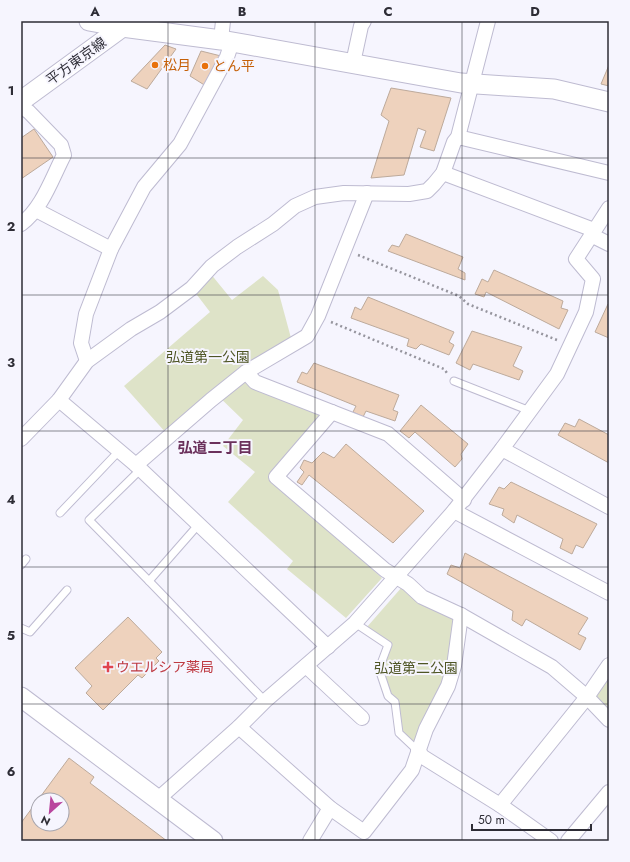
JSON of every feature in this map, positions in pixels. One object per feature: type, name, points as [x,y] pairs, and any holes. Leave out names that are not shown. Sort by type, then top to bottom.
[{"type":"street","points":[[89,21],[126,24],[462,83],[554,89],[609,102]]},
{"type":"street","points":[[87,361],[81,343],[86,314],[111,249],[144,187],[180,144],[227,57],[224,21]]},
{"type":"street","points":[[353,63],[361,26],[364,21]]},
{"type":"street","points":[[21,439],[59,400],[87,361],[131,329],[160,312],[192,288],[212,266],[273,224],[295,206],[315,197],[344,193],[409,194],[427,191],[443,172],[454,142],[458,137],[473,84],[488,21]]},
{"type":"street","name":"平方東京線","points":[[21,101],[126,24]]},
{"type":"street","points":[[21,106],[29,112],[61,145],[64,155],[36,210],[21,224]]},
{"type":"street","points":[[458,137],[609,173]]},
{"type":"street","points":[[443,172],[592,233],[609,244]]},
{"type":"street","points":[[138,467],[211,400],[246,372],[307,336],[318,316],[367,193]]},
{"type":"street","points":[[158,799],[239,727],[265,701],[354,623],[464,500],[557,374],[586,312],[593,279],[576,259],[609,208]]},
{"type":"street","points":[[36,210],[111,249]]},
{"type":"street","points":[[246,372],[255,382],[388,434],[464,500]]},
{"type":"street","points":[[59,400],[138,467],[328,647]]},
{"type":"street","points":[[332,412],[276,476],[385,570],[408,584],[422,597],[462,615],[552,666],[587,697],[609,720]]},
{"type":"street","points":[[502,449],[609,507]]},
{"type":"street","points":[[454,511],[609,593]]},
{"type":"street","points":[[239,727],[330,808],[364,832],[412,770],[426,730],[448,686],[454,666],[462,615]]},
{"type":"street","points":[[500,806],[587,697],[609,665]]},
{"type":"street","points":[[306,666],[362,718]]},
{"type":"street","points":[[21,697],[213,841]]},
{"type":"street","points":[[418,751],[423,756],[551,841]]},
{"type":"street","points":[[568,841],[609,792]]},
{"type":"street","points":[[310,841],[330,808]]},
{"type":"lane","points":[[454,381],[530,411]]},
{"type":"lane","points":[[60,513],[119,451]]},
{"type":"lane","points":[[138,467],[88,520],[265,701]]},
{"type":"lane","points":[[149,581],[199,524]]},
{"type":"lane","points":[[21,566],[26,559]]},
{"type":"lane","points":[[21,628],[30,632],[67,590]]},
{"type":"lane","points":[[354,623],[388,645],[379,669],[388,696],[395,702],[399,733],[418,751]]},
{"type":"path","points":[[345,250],[459,296],[468,304],[570,346]]},
{"type":"path","points":[[318,316],[444,369],[454,381]]},
{"type":"green space","name":"弘道第一公園","points":[[210,273],[232,300],[263,276],[278,290],[291,338],[241,370],[325,415],[271,478],[382,578],[346,618],[287,569],[293,561],[228,502],[255,472],[223,446],[243,420],[213,391],[167,434],[124,386],[210,312],[194,291]]},
{"type":"green space","name":"弘道第二公園","points":[[402,587],[416,599],[456,621],[449,674],[417,746],[401,732],[382,668],[390,645],[367,627]]},
{"type":"green space","points":[[609,669],[609,715],[591,696]]},
{"type":"building","name":"松月","points":[[165,45],[176,49],[147,89],[131,81]]},
{"type":"building","name":"とん平","points":[[201,51],[221,56],[206,86],[190,76]]},
{"type":"building","points":[[609,65],[609,86],[601,84]]},
{"type":"building","points":[[391,88],[451,98],[434,151],[420,147],[426,131],[418,128],[404,175],[371,178],[389,121],[381,115]]},
{"type":"building","points":[[34,129],[53,157],[21,179],[21,138]]},
{"type":"building","points":[[406,234],[463,257],[458,269],[465,273],[465,280],[388,251],[392,245],[399,247]]},
{"type":"building","points":[[494,270],[563,301],[561,308],[568,310],[559,329],[486,292],[484,297],[475,294],[482,279],[488,282]]},
{"type":"building","points":[[368,297],[454,332],[449,342],[454,345],[449,355],[421,344],[416,349],[407,346],[409,339],[351,318],[355,307],[361,310]]},
{"type":"building","points":[[608,304],[609,305],[609,338],[595,332]]},
{"type":"building","points":[[472,331],[522,347],[513,366],[523,371],[519,380],[473,364],[470,370],[456,363]]},
{"type":"building","points":[[314,363],[399,395],[393,410],[398,412],[395,421],[366,411],[363,417],[353,412],[356,406],[297,382],[302,372],[307,374]]},
{"type":"building","points":[[421,405],[468,444],[461,454],[462,459],[455,467],[415,432],[409,438],[400,431]]},
{"type":"building","points":[[579,419],[609,435],[609,463],[558,435],[565,423],[575,427]]},
{"type":"building","points":[[346,444],[424,511],[393,543],[309,475],[302,485],[297,482],[304,472],[300,468],[304,460],[312,463],[323,452],[334,458]]},
{"type":"building","points":[[511,482],[597,524],[583,548],[576,545],[572,554],[560,548],[563,539],[517,515],[514,523],[502,515],[504,509],[489,504],[499,487],[504,489]]},
{"type":"building","points":[[465,553],[588,618],[578,634],[586,638],[580,650],[526,619],[522,626],[512,620],[513,611],[447,574],[451,565],[460,568]]},
{"type":"building","points":[[128,617],[162,652],[156,658],[159,661],[142,678],[138,675],[103,710],[86,693],[92,686],[75,668]]},
{"type":"building","points":[[69,758],[94,777],[90,783],[167,841],[21,841],[21,823],[30,811],[30,832],[70,832],[70,792],[44,792]]},
{"type":"place","name":"松月","points":[[155,65]]},
{"type":"place","name":"とん平","points":[[205,66]]},
{"type":"place","name":"ウエルシア薬局","points":[[108,667]]},
{"type":"district","name":"弘道二丁目","points":[[215,448]]}]
